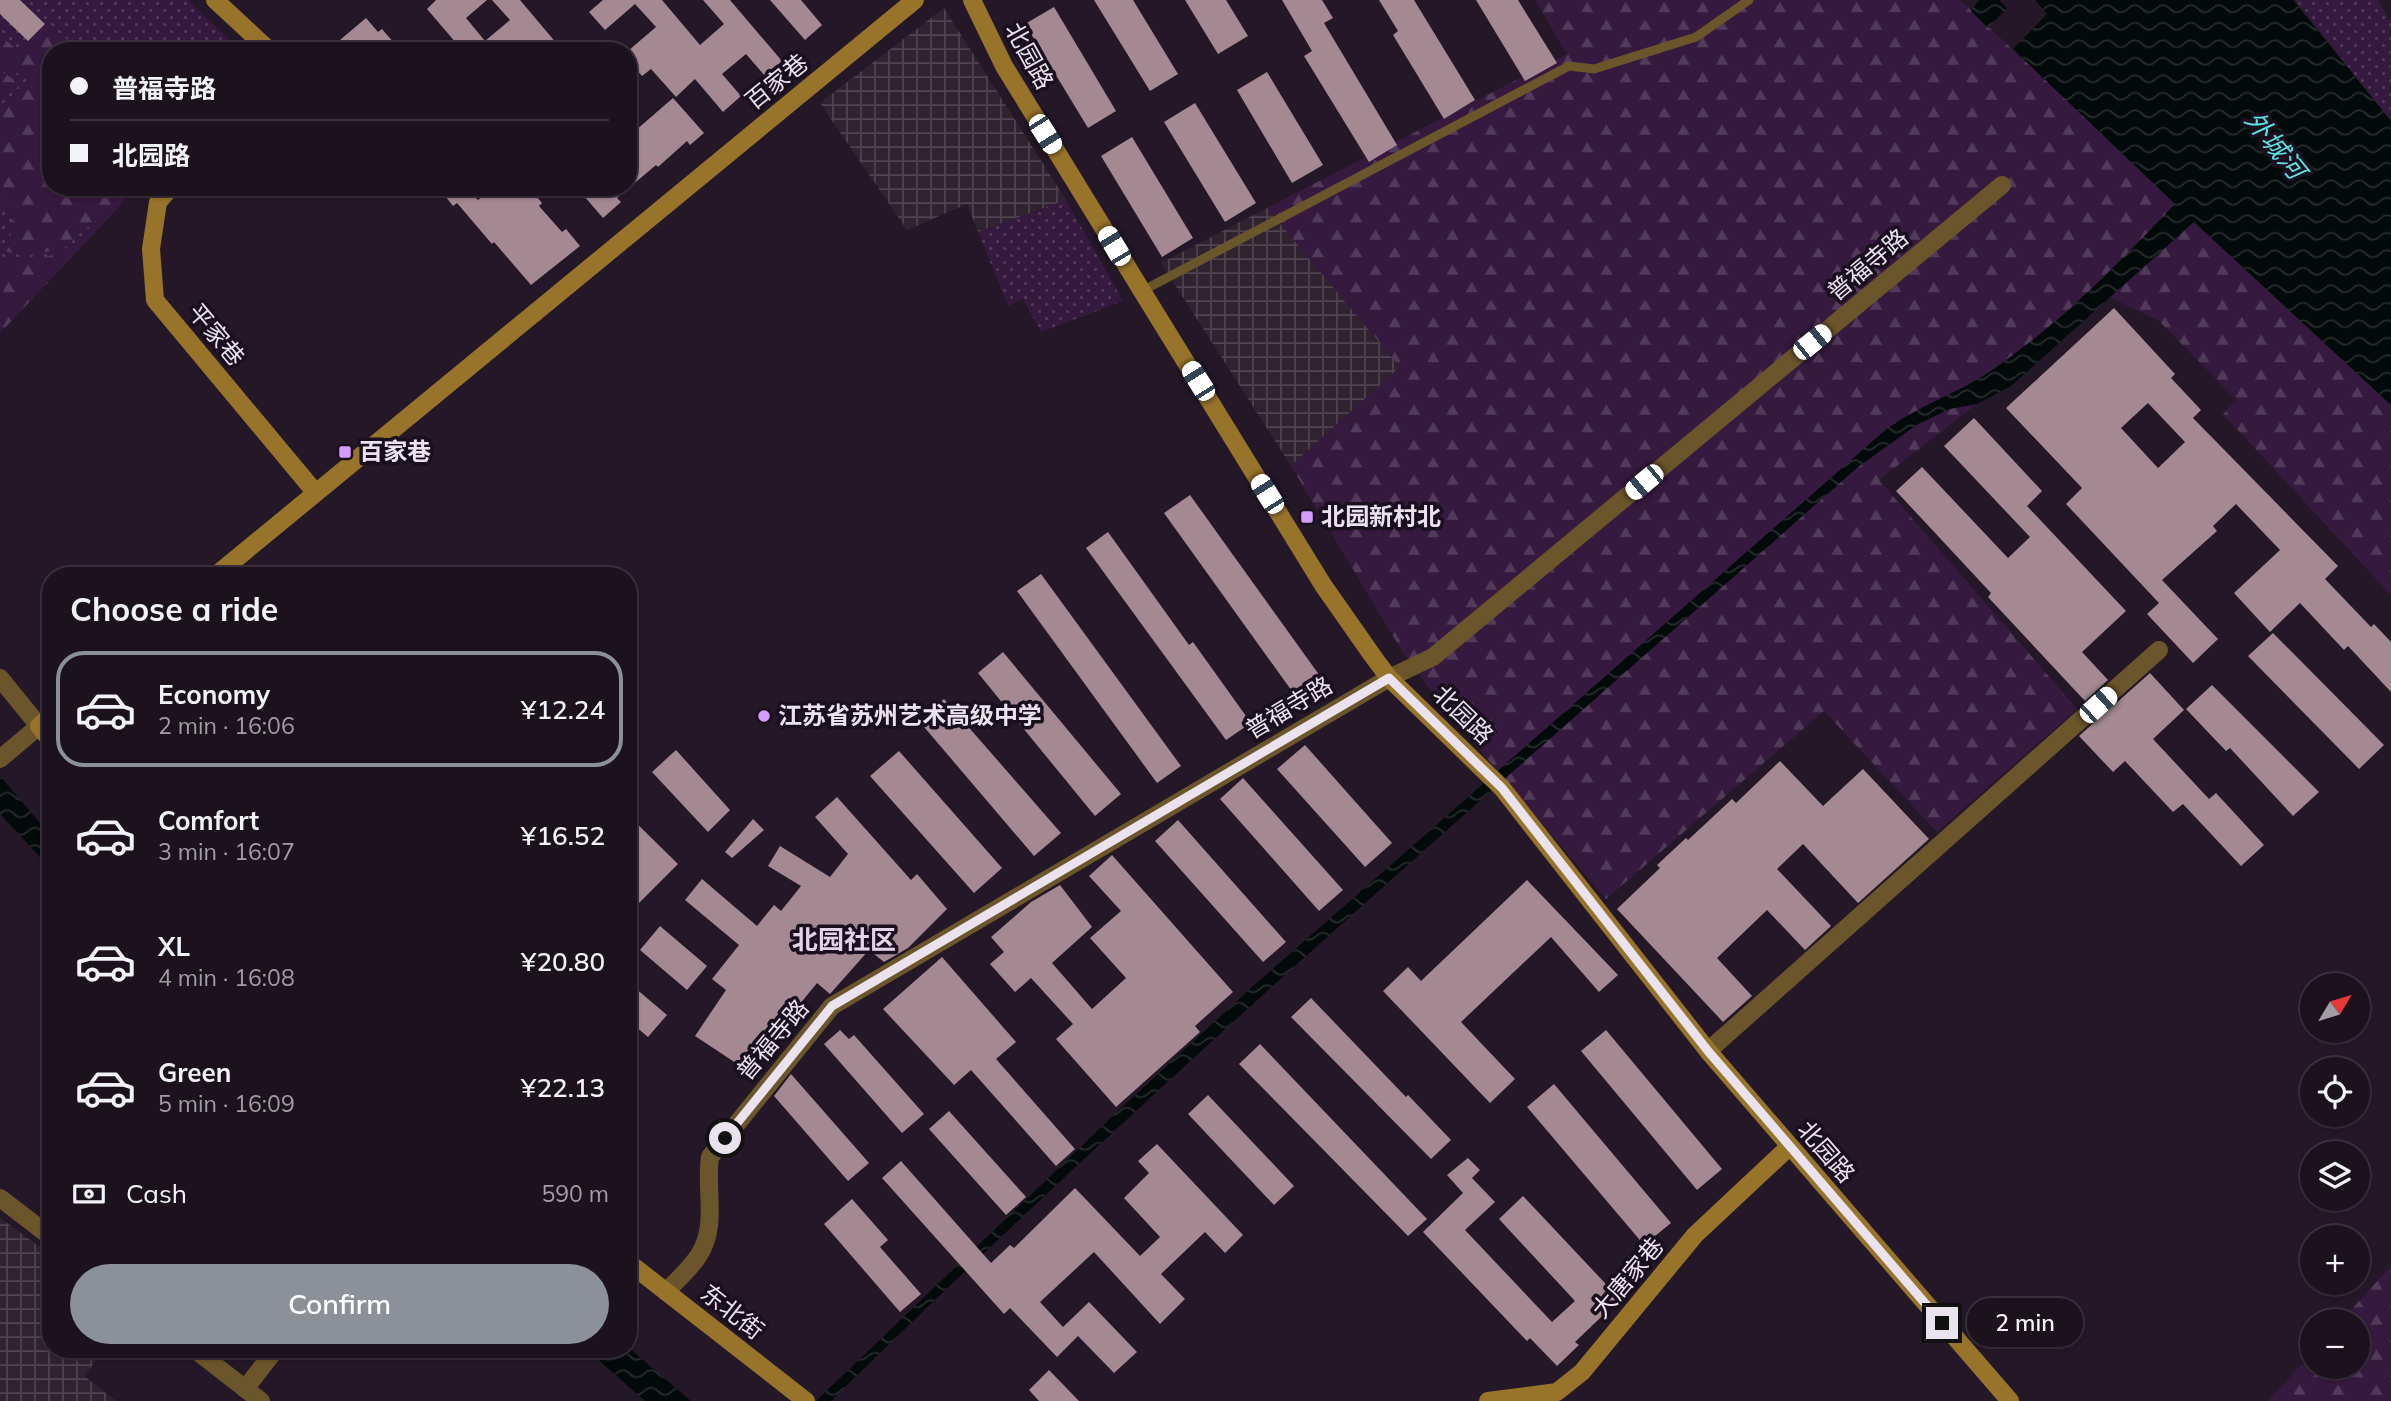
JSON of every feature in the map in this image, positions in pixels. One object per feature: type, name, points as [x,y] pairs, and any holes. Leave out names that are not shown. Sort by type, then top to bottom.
[{"type":"street","points":[[215,0],[260,42]]},
{"type":"street","name":"百家巷","points":[[226,567],[915,0]]},
{"type":"street","name":"北园路","points":[[972,0],[1004,66],[1142,291],[1330,595],[1389,678],[1490,774],[1708,1051],[2010,1401]]},
{"type":"street","name":"普福寺路","points":[[666,1292],[699,1255],[709,1232],[707,1179],[710,1157],[832,1006],[1389,678],[1433,657],[2002,185]]},
{"type":"street","name":"平家巷","points":[[163,196],[158,202],[151,248],[155,300],[315,492]]},
{"type":"street","points":[[1708,1051],[2159,650]]},
{"type":"street","points":[[0,678],[42,718]]},
{"type":"street","points":[[0,759],[42,724]]},
{"type":"street","name":"大唐家巷","points":[[1488,1401],[1557,1392],[1582,1372],[1695,1235],[1789,1147]]},
{"type":"street","points":[[0,1198],[42,1230]]},
{"type":"street","name":"东北街","points":[[637,1269],[806,1401]]},
{"type":"street","points":[[205,1358],[261,1401]]},
{"type":"street","points":[[245,1389],[269,1358]]},
{"type":"lane","points":[[1142,291],[1569,66],[1594,69],[1696,37],[1749,0]]},
{"type":"shaded area","points":[[944,8],[1066,200],[978,232],[967,204],[907,230],[820,103]]},
{"type":"shaded area","points":[[1267,208],[1400,367],[1291,466],[1161,263]]},
{"type":"shaded area","points":[[0,1218],[42,1248],[42,1358],[98,1358],[84,1376],[116,1401],[0,1401]]},
{"type":"green space","points":[[0,0],[188,0],[232,42],[42,42],[42,196],[129,196],[0,333]]},
{"type":"green space","points":[[1535,0],[1960,0],[2391,405],[2391,595],[2223,414],[2237,400],[2158,320],[2107,296],[2011,386],[1977,404],[1879,480],[2077,709],[1937,832],[1824,711],[1606,899],[1440,703],[1402,651],[1291,466],[1400,367],[1267,208],[1567,54]]},
{"type":"green space","points":[[2295,0],[2378,0],[2391,23],[2391,121]]},
{"type":"green space","points":[[45,24],[71,42],[42,42],[42,83],[29,80],[0,63],[0,35],[19,52]]},
{"type":"green space","points":[[0,71],[22,84],[0,100]]},
{"type":"green space","points":[[28,86],[42,89],[42,196],[121,196],[73,239],[38,254],[20,255],[3,249],[9,244],[14,212],[0,197],[0,105]]},
{"type":"green space","points":[[1066,200],[1123,301],[1041,332],[1023,299],[1008,306],[978,232]]},
{"type":"green space","points":[[121,205],[0,333],[0,255],[17,260],[50,256],[82,239]]},
{"type":"green space","points":[[2391,1266],[2391,1401],[2268,1401],[2300,1366],[2300,1379],[2370,1379],[2370,1309],[2352,1309],[2365,1295],[2370,1295],[2370,1289]]},
{"type":"water","points":[[1979,0],[1999,0],[2007,8],[1988,28],[1971,11]]},
{"type":"water","name":"外城河","points":[[2035,0],[2293,0],[2391,121],[2391,405],[2194,222],[2011,386],[1977,404],[1950,409],[1918,424],[1858,467],[1210,1043],[956,1280],[831,1401],[816,1401],[1119,1110],[1251,988],[1883,432],[1909,415],[1976,380],[2015,354],[2087,293],[2175,204],[2013,49],[2047,14]]},
{"type":"water","points":[[0,776],[42,825],[42,859],[0,814]]},
{"type":"water","points":[[637,1355],[691,1401],[645,1401],[596,1358],[637,1358]]},
{"type":"building","points":[[0,0],[20,0],[45,24],[28,41],[0,14]]},
{"type":"building","points":[[436,0],[487,0],[466,18],[485,41],[510,20],[492,0],[520,0],[555,42],[455,42],[427,9]]},
{"type":"building","points":[[603,0],[662,0],[700,45],[724,24],[703,0],[730,0],[782,61],[765,76],[746,54],[722,74],[741,96],[723,112],[695,79],[676,97],[651,69],[642,76],[637,70],[637,43],[656,27],[635,4],[605,30],[589,12]]},
{"type":"building","points":[[770,0],[801,0],[822,25],[805,40]]},
{"type":"building","points":[[1094,0],[1133,0],[1178,74],[1150,91]]},
{"type":"building","points":[[1185,0],[1226,0],[1248,36],[1218,54]]},
{"type":"building","points":[[1282,0],[1322,0],[1333,18],[1324,23],[1397,145],[1369,162],[1304,56],[1312,51]]},
{"type":"building","points":[[1379,0],[1414,0],[1475,100],[1444,119],[1393,35],[1398,31]]},
{"type":"building","points":[[1476,0],[1518,0],[1557,63],[1525,81]]},
{"type":"building","points":[[1054,7],[1116,111],[1088,128],[1025,24]]},
{"type":"building","points":[[366,18],[378,32],[382,29],[393,42],[338,42]]},
{"type":"building","points":[[1267,72],[1323,165],[1292,183],[1237,90]]},
{"type":"building","points":[[673,98],[704,133],[690,145],[687,141],[658,167],[656,165],[637,181],[637,129]]},
{"type":"building","points":[[1195,103],[1256,203],[1225,222],[1164,122]]},
{"type":"building","points":[[1132,137],[1193,238],[1162,257],[1101,156]]},
{"type":"building","points":[[445,196],[474,196],[478,200],[483,196],[536,196],[542,203],[539,206],[562,232],[566,229],[580,246],[531,285],[457,203],[453,206]]},
{"type":"building","points":[[584,196],[619,196],[617,198],[621,202],[603,218]]},
{"type":"building","points":[[2114,308],[2175,374],[2171,378],[2201,410],[2193,418],[2338,566],[2325,579],[2371,627],[2374,624],[2391,642],[2391,692],[2348,646],[2344,650],[2300,603],[2270,632],[2234,593],[2280,550],[2236,504],[2213,526],[2217,531],[2162,580],[2218,639],[2193,663],[2147,614],[2159,603],[2066,504],[2082,488],[2006,408]],"holes":[[[2148,403],[2185,442],[2158,468],[2121,428]]]},
{"type":"building","points":[[1974,418],[2042,491],[2027,506],[2126,611],[2082,652],[2108,680],[2085,701],[1988,597],[1991,593],[1896,491],[1922,467],[2008,558],[2030,537],[1944,446]]},
{"type":"building","points":[[1190,495],[1325,683],[1299,701],[1164,513]]},
{"type":"building","points":[[1108,532],[1189,645],[1193,642],[1251,723],[1226,740],[1086,548]]},
{"type":"building","points":[[1041,574],[1181,766],[1157,783],[1017,591]]},
{"type":"building","points":[[2273,633],[2384,745],[2359,769],[2248,656]]},
{"type":"building","points":[[1003,652],[1121,794],[1095,816],[978,673]]},
{"type":"building","points":[[2150,673],[2184,710],[2153,739],[2209,799],[2216,793],[2264,845],[2241,866],[2183,804],[2173,812],[2125,761],[2113,772],[2079,736]]},
{"type":"building","points":[[2212,685],[2319,792],[2293,816],[2230,748],[2226,751],[2186,709]]},
{"type":"building","points":[[944,699],[1061,833],[1034,856],[919,721]]},
{"type":"building","points":[[1305,745],[1392,843],[1365,867],[1277,769]]},
{"type":"building","points":[[676,750],[730,810],[708,832],[652,772]]},
{"type":"building","points":[[899,751],[1002,868],[974,893],[870,776]]},
{"type":"building","points":[[1780,761],[1823,806],[1863,769],[1929,839],[1858,903],[1803,844],[1777,869],[1831,926],[1805,950],[1767,910],[1717,958],[1752,996],[1723,1022],[1617,909],[1660,868],[1657,865],[1686,838],[1688,840],[1732,799],[1736,803]]},
{"type":"building","points":[[1243,778],[1343,890],[1319,911],[1220,799]]},
{"type":"building","points":[[837,797],[911,880],[917,874],[947,909],[908,948],[884,962],[869,950],[830,994],[817,983],[765,1047],[770,1050],[754,1075],[695,1036],[726,990],[712,979],[739,945],[685,900],[702,879],[757,926],[774,905],[781,911],[801,886],[768,866],[780,846],[830,877],[848,854],[815,817]]},
{"type":"building","points":[[753,819],[764,830],[732,858],[725,852]]},
{"type":"building","points":[[1178,820],[1286,942],[1263,962],[1155,841]]},
{"type":"building","points":[[637,824],[678,864],[637,905]]},
{"type":"building","points":[[1112,855],[1233,992],[1195,1026],[1200,1032],[1116,1107],[1056,1039],[1073,1024],[1031,978],[1015,992],[990,964],[1004,952],[991,937],[1031,902],[1060,885],[1092,927],[1052,963],[1092,1009],[1126,978],[1090,938],[1121,911],[1089,876]]},
{"type":"building","points":[[1527,880],[1618,975],[1599,992],[1551,937],[1461,1022],[1515,1079],[1490,1103],[1383,991],[1408,967],[1421,981]]},
{"type":"building","points":[[660,926],[707,966],[687,990],[640,950]]},
{"type":"building","points":[[942,957],[1016,1042],[996,1059],[1075,1149],[1056,1166],[971,1070],[954,1085],[883,1009]]},
{"type":"building","points":[[637,990],[667,1015],[648,1037],[637,1028]]},
{"type":"building","points":[[1311,998],[1451,1140],[1431,1159],[1291,1017]]},
{"type":"building","points":[[840,1030],[849,1039],[854,1035],[924,1114],[902,1133],[824,1044]]},
{"type":"building","points":[[1606,1030],[1722,1169],[1697,1190],[1581,1051]]},
{"type":"building","points":[[1260,1044],[1427,1219],[1408,1236],[1239,1064]]},
{"type":"building","points":[[791,1074],[869,1163],[848,1181],[774,1096]]},
{"type":"building","points":[[1554,1084],[1671,1223],[1644,1245],[1527,1107]]},
{"type":"building","points":[[1208,1095],[1294,1186],[1274,1205],[1188,1114]]},
{"type":"building","points":[[949,1111],[1026,1197],[1006,1215],[929,1129]]},
{"type":"building","points":[[1157,1144],[1243,1235],[1225,1253],[1205,1232],[1161,1274],[1185,1299],[1160,1324],[1094,1252],[1040,1302],[1063,1327],[1089,1302],[1137,1352],[1114,1373],[1078,1336],[1057,1357],[1010,1308],[1004,1314],[882,1178],[901,1161],[991,1263],[1010,1245],[1014,1248],[1075,1188],[1140,1256],[1160,1237],[1124,1198],[1149,1173],[1138,1161]]},
{"type":"building","points":[[1468,1158],[1480,1170],[1472,1178],[1495,1202],[1465,1230],[1552,1322],[1575,1301],[1499,1219],[1523,1196],[1620,1299],[1575,1342],[1579,1345],[1557,1366],[1530,1338],[1527,1341],[1423,1232],[1463,1193],[1447,1175]]},
{"type":"building","points":[[852,1199],[888,1240],[880,1247],[921,1294],[900,1312],[824,1224]]},
{"type":"building","points":[[1049,1370],[1079,1401],[1039,1401],[1029,1390]]},
{"type":"place","name":"百家巷","points":[[345,452]]},
{"type":"place","name":"北园新村北","points":[[1307,517]]},
{"type":"place","name":"江苏省苏州艺术高级中学","points":[[764,716]]},
{"type":"district","name":"北园社区","points":[[844,940]]},
{"type":"route","points":[[725,1138],[786,1059],[832,1006],[1389,678],[1490,774],[1708,1051],[1942,1323]]}]
